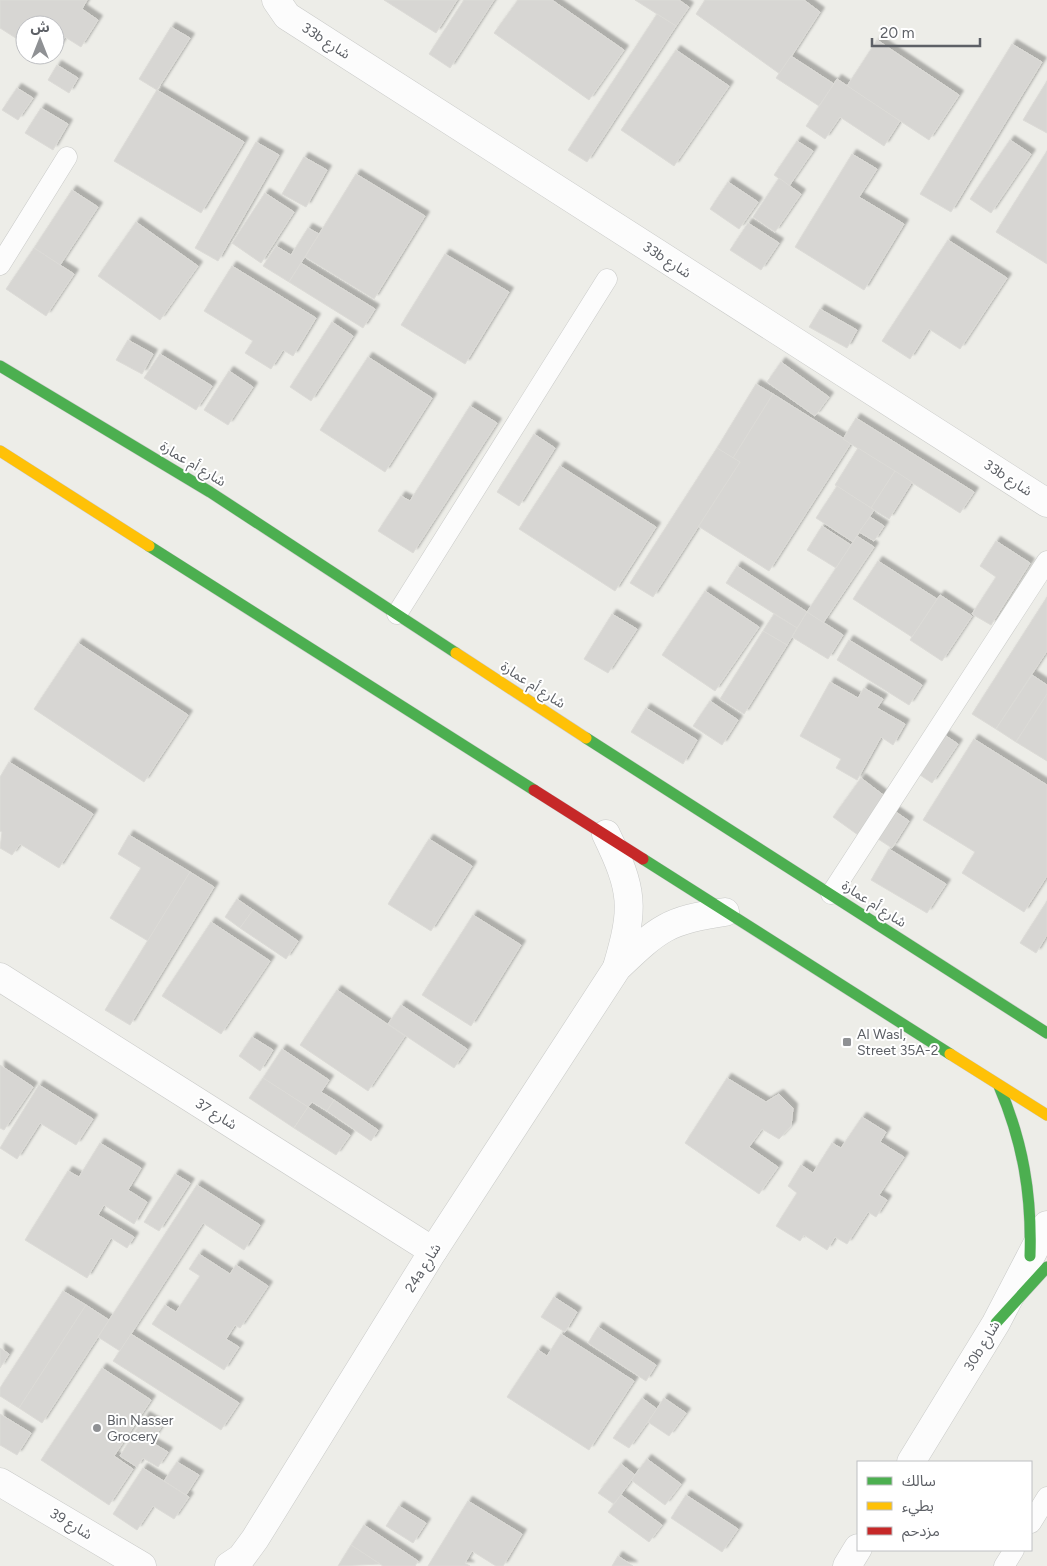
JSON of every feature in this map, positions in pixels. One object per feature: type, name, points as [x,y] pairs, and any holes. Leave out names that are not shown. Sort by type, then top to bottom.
[{"type":"street","name":"33b شارع","points":[[281,8],[1047,503]]},
{"type":"street","name":"شارع أم عمارة","points":[[0,366],[210,492],[598,746],[1047,1033]]},
{"type":"street","points":[[0,451],[606,834],[725,912],[1047,1116]]},
{"type":"street","name":"24a شارع","points":[[606,834],[623,869],[629,902],[626,935],[617,968]]},
{"type":"street","name":"24a شارع","points":[[229,1566],[241,1558],[255,1540],[433,1251],[617,968],[654,934],[668,925],[683,919],[725,912]]},
{"type":"street","name":"شارع 37","points":[[0,977],[433,1251]]},
{"type":"street","points":[[999,1086],[1013,1116],[1028,1170],[1038,1262]]},
{"type":"street","name":"30b شارع","points":[[912,1461],[996,1323],[1038,1262],[1047,1225]]},
{"type":"street","name":"شارع 39","points":[[0,1482],[142,1566]]},
{"type":"street","points":[[847,1566],[857,1550]]},
{"type":"lane","points":[[0,265],[67,157]]},
{"type":"lane","points":[[397,614],[606,279]]},
{"type":"lane","points":[[831,894],[1047,561]]},
{"type":"lane","points":[[1032,1521],[1047,1497]]},
{"type":"lane","points":[[1004,1566],[1013,1551]]},
{"type":"building","points":[[0,0],[87,0],[82,9],[98,20],[81,47],[65,37],[65,15],[15,15],[15,38],[0,28]]},
{"type":"building","points":[[384,0],[457,0],[436,33]]},
{"type":"building","points":[[464,0],[494,0],[450,68],[429,54]]},
{"type":"building","points":[[518,0],[552,0],[624,50],[589,100],[494,33]]},
{"type":"building","points":[[635,0],[679,0],[689,7],[676,26]]},
{"type":"building","points":[[705,0],[804,0],[820,12],[780,74],[696,14]]},
{"type":"building","points":[[657,14],[676,26],[587,162],[568,150]]},
{"type":"building","points":[[171,27],[190,38],[157,90],[139,79]]},
{"type":"building","points":[[877,40],[959,95],[929,140],[847,86]]},
{"type":"building","points":[[1012,44],[1042,62],[951,212],[920,194]]},
{"type":"building","points":[[676,50],[729,86],[674,166],[621,130]]},
{"type":"building","points":[[791,56],[834,84],[819,106],[776,78]]},
{"type":"building","points":[[57,65],[78,78],[69,93],[48,80]]},
{"type":"building","points":[[837,79],[900,121],[884,146],[840,117],[825,139],[806,126]]},
{"type":"building","points":[[1047,81],[1047,133],[1023,120]]},
{"type":"building","points":[[17,88],[33,98],[18,120],[2,110]]},
{"type":"building","points":[[157,90],[244,142],[201,213],[114,161]]},
{"type":"building","points":[[41,108],[68,124],[53,150],[25,133]]},
{"type":"building","points":[[1010,140],[1031,154],[991,213],[970,199]]},
{"type":"building","points":[[797,141],[813,151],[789,186],[774,175]]},
{"type":"building","points":[[256,142],[279,155],[218,261],[195,248]]},
{"type":"building","points":[[1047,151],[1047,264],[996,232]]},
{"type":"building","points":[[852,154],[877,169],[859,197],[904,224],[864,290],[795,247]]},
{"type":"building","points":[[304,157],[327,170],[306,207],[282,194]]},
{"type":"building","points":[[356,174],[425,216],[374,299],[305,257]]},
{"type":"building","points":[[779,178],[801,194],[775,232],[753,217]]},
{"type":"building","points":[[728,182],[758,202],[739,229],[710,209]]},
{"type":"building","points":[[72,190],[98,207],[60,265],[34,248]]},
{"type":"building","points":[[265,193],[294,212],[261,263],[232,243]]},
{"type":"building","points":[[136,222],[198,266],[160,320],[98,276]]},
{"type":"building","points":[[748,223],[779,243],[761,270],[730,250]]},
{"type":"building","points":[[308,228],[319,234],[289,282],[263,266],[276,246],[291,255]]},
{"type":"building","points":[[948,240],[1007,278],[960,349],[929,329],[910,359],[882,341]]},
{"type":"building","points":[[34,248],[74,274],[46,316],[6,289]]},
{"type":"building","points":[[445,254],[509,292],[465,364],[401,325]]},
{"type":"building","points":[[301,263],[375,309],[363,328],[289,282]]},
{"type":"building","points":[[232,266],[316,318],[293,356],[283,350],[271,369],[245,353],[253,341],[204,311]]},
{"type":"building","points":[[820,309],[857,330],[847,348],[809,327]]},
{"type":"building","points":[[332,322],[353,336],[311,401],[290,387]]},
{"type":"building","points":[[128,340],[153,354],[142,374],[116,360]]},
{"type":"building","points":[[160,354],[212,386],[196,410],[144,378]]},
{"type":"building","points":[[368,357],[432,398],[385,472],[320,430]]},
{"type":"building","points":[[781,362],[829,397],[815,416],[767,382]]},
{"type":"building","points":[[229,371],[253,387],[228,425],[204,410]]},
{"type":"building","points":[[756,384],[773,394],[733,458],[717,448]]},
{"type":"building","points":[[773,394],[851,443],[769,571],[698,526],[740,462],[733,458]]},
{"type":"building","points":[[470,406],[497,423],[413,553],[378,531],[401,496],[410,501]]},
{"type":"building","points":[[856,418],[974,492],[960,513],[843,439]]},
{"type":"building","points":[[534,434],[555,448],[519,506],[497,492]]},
{"type":"building","points":[[717,448],[740,462],[653,597],[630,583]]},
{"type":"building","points":[[858,448],[895,471],[871,508],[835,485]]},
{"type":"building","points":[[560,466],[656,527],[615,591],[519,529]]},
{"type":"building","points":[[895,471],[912,482],[889,519],[871,508]]},
{"type":"building","points":[[837,486],[874,510],[853,542],[816,518]]},
{"type":"building","points":[[870,517],[884,526],[874,541],[859,532]]},
{"type":"building","points":[[822,526],[851,545],[836,568],[807,550]]},
{"type":"building","points":[[857,536],[874,547],[823,623],[807,612]]},
{"type":"building","points":[[996,541],[1030,563],[991,625],[972,614],[996,577],[980,566]]},
{"type":"building","points":[[878,561],[937,599],[912,637],[853,599]]},
{"type":"building","points":[[737,566],[807,612],[797,628],[726,583]]},
{"type":"building","points":[[705,591],[759,627],[715,691],[662,655]]},
{"type":"building","points":[[940,595],[972,616],[942,661],[910,640]]},
{"type":"building","points":[[1047,597],[1047,651],[996,729],[972,714]]},
{"type":"building","points":[[807,612],[843,635],[828,659],[792,637]]},
{"type":"building","points":[[612,614],[637,629],[608,673],[584,659]]},
{"type":"building","points":[[774,614],[797,628],[787,645],[763,631]]},
{"type":"building","points":[[763,631],[787,645],[744,714],[720,699]]},
{"type":"building","points":[[849,640],[922,685],[909,705],[837,660]]},
{"type":"building","points":[[78,643],[188,715],[144,782],[34,709]]},
{"type":"building","points":[[1032,675],[1047,685],[1047,694],[1016,742],[996,729]]},
{"type":"building","points":[[830,682],[858,698],[864,688],[883,699],[877,708],[905,724],[893,745],[881,737],[857,780],[836,768],[841,759],[800,736]]},
{"type":"building","points":[[1047,694],[1047,761],[1016,742]]},
{"type":"building","points":[[710,701],[738,720],[722,745],[693,726]]},
{"type":"building","points":[[646,708],[697,740],[683,764],[631,732]]},
{"type":"building","points":[[940,732],[958,744],[932,783],[914,771]]},
{"type":"building","points":[[974,739],[1047,785],[1047,876],[1024,912],[962,873],[975,852],[923,820]]},
{"type":"building","points":[[9,762],[93,814],[59,868],[20,844],[12,855],[0,848],[2,832],[0,831],[0,777]]},
{"type":"building","points":[[861,778],[886,797],[858,835],[833,817]]},
{"type":"building","points":[[893,810],[909,821],[892,848],[875,837]]},
{"type":"building","points":[[129,835],[190,872],[148,941],[110,918],[141,868],[118,854]]},
{"type":"building","points":[[429,839],[472,866],[431,931],[388,904]]},
{"type":"building","points":[[889,849],[946,884],[927,913],[871,880]]},
{"type":"building","points":[[190,872],[214,887],[130,1025],[105,1010]]},
{"type":"building","points":[[237,899],[253,910],[240,928],[225,917]]},
{"type":"building","points":[[1047,901],[1047,935],[1036,953],[1020,943]]},
{"type":"building","points":[[253,910],[298,941],[286,959],[240,928]]},
{"type":"building","points":[[473,915],[521,945],[471,1026],[422,995]]},
{"type":"building","points":[[211,922],[270,961],[221,1034],[162,996]]},
{"type":"building","points":[[337,990],[405,1036],[368,1091],[300,1045]]},
{"type":"building","points":[[401,1005],[467,1049],[454,1068],[388,1024]]},
{"type":"building","points":[[252,1037],[273,1050],[260,1071],[239,1056]]},
{"type":"building","points":[[282,1049],[329,1080],[321,1092],[334,1100],[327,1111],[312,1102],[308,1107],[263,1078]]},
{"type":"building","points":[[0,1065],[33,1087],[4,1130],[0,1128]]},
{"type":"building","points":[[263,1078],[308,1107],[294,1128],[249,1098]]},
{"type":"building","points":[[727,1078],[766,1102],[779,1094],[793,1108],[791,1126],[779,1139],[762,1129],[749,1147],[778,1167],[759,1194],[685,1143]]},
{"type":"building","points":[[39,1085],[93,1119],[76,1145],[40,1123],[17,1159],[0,1148]]},
{"type":"building","points":[[334,1100],[378,1130],[371,1141],[327,1111]]},
{"type":"building","points":[[308,1107],[350,1135],[336,1155],[294,1128]]},
{"type":"building","points":[[862,1117],[886,1132],[880,1142],[904,1157],[879,1195],[887,1200],[876,1217],[868,1212],[847,1244],[835,1237],[827,1250],[804,1235],[800,1241],[776,1226],[797,1193],[788,1186],[801,1165],[813,1173],[832,1143],[841,1148]]},
{"type":"building","points":[[100,1143],[141,1168],[128,1190],[147,1202],[134,1224],[104,1205],[98,1215],[134,1237],[127,1248],[111,1238],[87,1278],[25,1240],[68,1171],[79,1177]]},
{"type":"building","points":[[175,1174],[190,1183],[159,1231],[144,1222]]},
{"type":"building","points":[[197,1185],[260,1225],[244,1250],[203,1223],[120,1351],[98,1337]]},
{"type":"building","points":[[199,1254],[230,1274],[236,1265],[268,1286],[240,1328],[235,1325],[226,1339],[239,1347],[224,1370],[152,1324],[165,1305],[176,1312],[200,1276],[189,1269]]},
{"type":"building","points":[[63,1291],[86,1305],[19,1408],[0,1396],[0,1388]]},
{"type":"building","points":[[554,1297],[577,1312],[565,1332],[541,1317]]},
{"type":"building","points":[[86,1305],[109,1320],[42,1423],[19,1408]]},
{"type":"building","points":[[598,1327],[656,1365],[646,1381],[588,1343]]},
{"type":"building","points":[[131,1334],[239,1403],[221,1430],[113,1361]]},
{"type":"building","points":[[561,1334],[634,1381],[589,1450],[507,1397],[538,1350],[547,1356]]},
{"type":"building","points":[[0,1348],[9,1354],[0,1368]]},
{"type":"building","name":"Bin Nasser Grocery","points":[[102,1368],[151,1400],[114,1456],[133,1469],[109,1505],[41,1460]]},
{"type":"building","points":[[642,1398],[657,1409],[629,1448],[613,1438]]},
{"type":"building","points":[[664,1398],[686,1413],[669,1436],[648,1422]]},
{"type":"building","points":[[0,1414],[31,1433],[17,1455],[0,1445]]},
{"type":"building","points":[[145,1416],[162,1426],[151,1442],[168,1452],[158,1467],[143,1458],[137,1467],[120,1456]]},
{"type":"building","points":[[647,1459],[681,1484],[665,1505],[631,1480]]},
{"type":"building","points":[[177,1462],[199,1475],[186,1495],[164,1481]]},
{"type":"building","points":[[621,1464],[635,1475],[614,1504],[598,1493]]},
{"type":"building","points":[[143,1468],[189,1497],[174,1519],[153,1506],[137,1530],[113,1514]]},
{"type":"building","points":[[621,1495],[662,1525],[649,1542],[608,1512]]},
{"type":"building","points":[[686,1495],[738,1529],[722,1552],[671,1518]]},
{"type":"building","points":[[468,1501],[522,1534],[503,1566],[496,1566],[472,1551],[465,1563],[470,1566],[428,1566]]},
{"type":"building","points":[[399,1506],[426,1523],[413,1543],[386,1526]]},
{"type":"building","points":[[364,1525],[418,1561],[415,1566],[383,1566],[351,1545]]},
{"type":"building","points":[[351,1545],[380,1564],[338,1566]]},
{"type":"building","points":[[618,1556],[633,1566],[612,1566]]},
{"type":"traffic: fast","points":[[0,366],[210,492],[456,653]]},
{"type":"traffic: fast","points":[[149,546],[534,790]]},
{"type":"traffic: fast","points":[[586,738],[1047,1033]]},
{"type":"traffic: fast","points":[[643,859],[950,1054]]},
{"type":"traffic: fast","points":[[999,1086],[1014,1128],[1024,1169],[1029,1212],[1030,1256]]},
{"type":"traffic: fast","points":[[996,1323],[1047,1267]]},
{"type":"traffic: slow","points":[[0,451],[149,546]]},
{"type":"traffic: slow","points":[[456,653],[586,738]]},
{"type":"traffic: slow","points":[[950,1054],[1047,1115]]},
{"type":"traffic: jam","points":[[534,790],[643,859]]},
{"type":"place","name":"Al Wasl, Street 35A-2","points":[[847,1042]]},
{"type":"place","name":"Bin Nasser Grocery","points":[[97,1428]]}]
